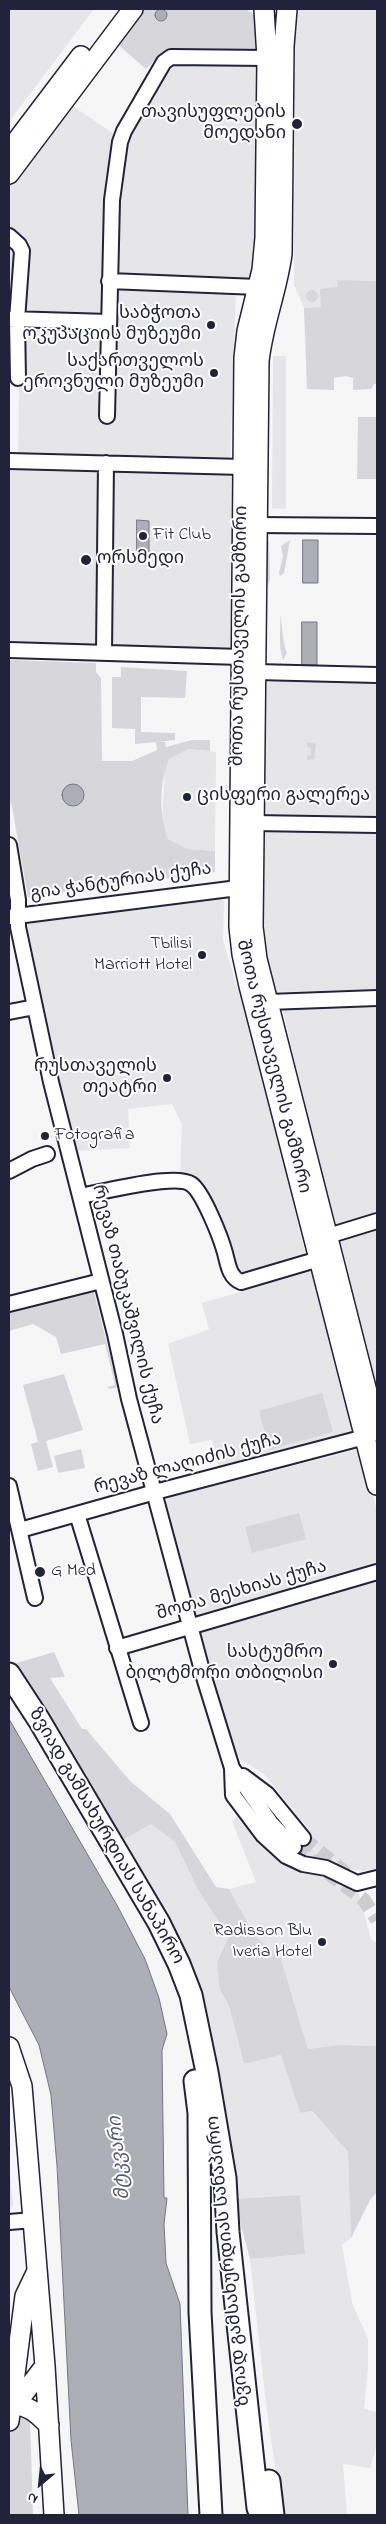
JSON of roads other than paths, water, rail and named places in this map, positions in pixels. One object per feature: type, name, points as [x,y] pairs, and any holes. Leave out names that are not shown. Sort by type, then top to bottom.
[{"type":"highway","name":"ზვიად გამსახურდიას სანაპირო","points":[[9,1674],[39,1720],[120,1861],[144,1898],[179,1964],[197,2021],[225,2180],[237,2227],[244,2266],[259,2513]]},
{"type":"highway","name":"ზვიად გამსახურდიას სანაპირო","points":[[9,1692],[52,1763],[162,1956],[173,1982],[187,2028],[199,2113],[200,2312],[211,2515]]},
{"type":"highway","points":[[199,2113],[210,2175],[259,2513]]},
{"type":"main road","points":[[9,151],[117,9]]},
{"type":"main road","points":[[9,174],[133,9]]},
{"type":"main road","name":"შოთა რუსთაველის გამზირი","points":[[262,10],[267,58],[265,238],[258,287],[247,331],[244,358],[238,888],[242,954],[319,1258],[371,1434]]},
{"type":"main road","name":"შოთა რუსთაველის გამზირი","points":[[287,12],[282,254],[277,287],[263,335],[259,361],[253,936],[328,1236],[371,1434],[377,1485]]},
{"type":"main road","points":[[9,2047],[22,2086],[46,2366],[54,2515]]},
{"type":"main road","points":[[11,2412],[25,2296],[38,2270]]},
{"type":"main road","points":[[11,2412],[46,2366]]},
{"type":"main road","points":[[11,2412],[25,2406],[34,2410],[49,2425]]},
{"type":"street","points":[[108,416],[108,322],[112,200],[120,142],[124,131],[164,62],[171,57],[267,58]]},
{"type":"street","points":[[9,236],[19,245],[22,251],[13,319],[18,378]]},
{"type":"street","points":[[109,281],[258,287]]},
{"type":"street","points":[[13,319],[108,322]]},
{"type":"street","points":[[9,461],[243,467]]},
{"type":"street","points":[[104,652],[106,463]]},
{"type":"street","points":[[257,525],[377,526]]},
{"type":"street","points":[[9,650],[242,657]]},
{"type":"street","points":[[256,672],[377,675]]},
{"type":"street","points":[[253,823],[377,825]]},
{"type":"street","name":"რევაზ თაბუკაშვილის ქუჩა","points":[[9,845],[18,900],[13,916],[52,1085],[81,1196],[129,1399],[192,1627],[205,1683],[232,1768],[233,1796],[263,1835],[286,1856],[303,1864],[326,1868],[357,1883],[377,1878]]},
{"type":"street","name":"გია ჭანტურიას ქუჩა","points":[[13,916],[221,888],[238,888]]},
{"type":"street","points":[[268,1002],[377,998]]},
{"type":"street","points":[[9,1012],[35,1007]]},
{"type":"street","points":[[9,1171],[46,1154]]},
{"type":"street","points":[[81,1196],[162,1181],[178,1180],[192,1184],[202,1198],[224,1249],[231,1274],[240,1282],[319,1258]]},
{"type":"street","points":[[328,1236],[377,1221]]},
{"type":"street","points":[[9,1304],[101,1281]]},
{"type":"street","name":"რევაზ ლაღიძის ქუჩა","points":[[20,1530],[371,1434]]},
{"type":"street","points":[[9,1486],[35,1598]]},
{"type":"street","points":[[77,1514],[141,1723]]},
{"type":"street","name":"შოთა მესხიას ქუჩა","points":[[117,1648],[377,1572]]},
{"type":"street","points":[[232,1768],[267,1794],[299,1843]]},
{"type":"street","points":[[9,2222],[34,2220]]},
{"type":"water","points":[[159,9],[163,9],[167,15],[163,21],[159,21],[155,17],[155,13]]},
{"type":"water","name":"Fit Club","points":[[137,520],[149,521],[149,552],[137,551]]},
{"type":"water","points":[[303,540],[318,540],[318,583],[303,583]]},
{"type":"water","points":[[302,622],[317,622],[317,665],[302,665]]},
{"type":"water","points":[[73,784],[81,787],[84,795],[81,803],[73,806],[65,803],[62,795],[65,787]]},
{"type":"water","name":"მტკვარი","points":[[9,1719],[118,1907],[145,1959],[159,1998],[167,2034],[162,2050],[164,2198],[167,2198],[164,2224],[166,2263],[180,2304],[188,2515],[79,2515],[71,2440],[57,2166],[51,2095],[39,2045],[9,1987]]},
{"type":"tunnel","points":[[303,1838],[348,1875]]},
{"type":"tunnel","points":[[294,1847],[364,1900],[377,1920]]},
{"type":"place","name":"თავისუფლების მოედანი","points":[[297,124]]},
{"type":"place","name":"საბჭოთა ოკუპაციის მუზეუმი","points":[[211,325]]},
{"type":"place","name":"საქართველოს ეროვნული მუზეუმი","points":[[214,373]]},
{"type":"place","name":"Fit Club","points":[[143,536]]},
{"type":"place","name":"ორსმედი","points":[[86,560]]},
{"type":"place","name":"ცისფერი გალერეა","points":[[187,797]]},
{"type":"place","name":"Tbilisi Marriott Hotel","points":[[202,955]]},
{"type":"place","name":"რუსთაველის თეატრი","points":[[167,1078]]},
{"type":"place","name":"Fotografia","points":[[45,1136]]},
{"type":"place","name":"G Med","points":[[40,1572]]},
{"type":"place","name":"სასტუმრო ბილტმორი თბილისი","points":[[333,1664]]},
{"type":"place","name":"Radisson Blu Iveria Hotel","points":[[322,1942]]}]
